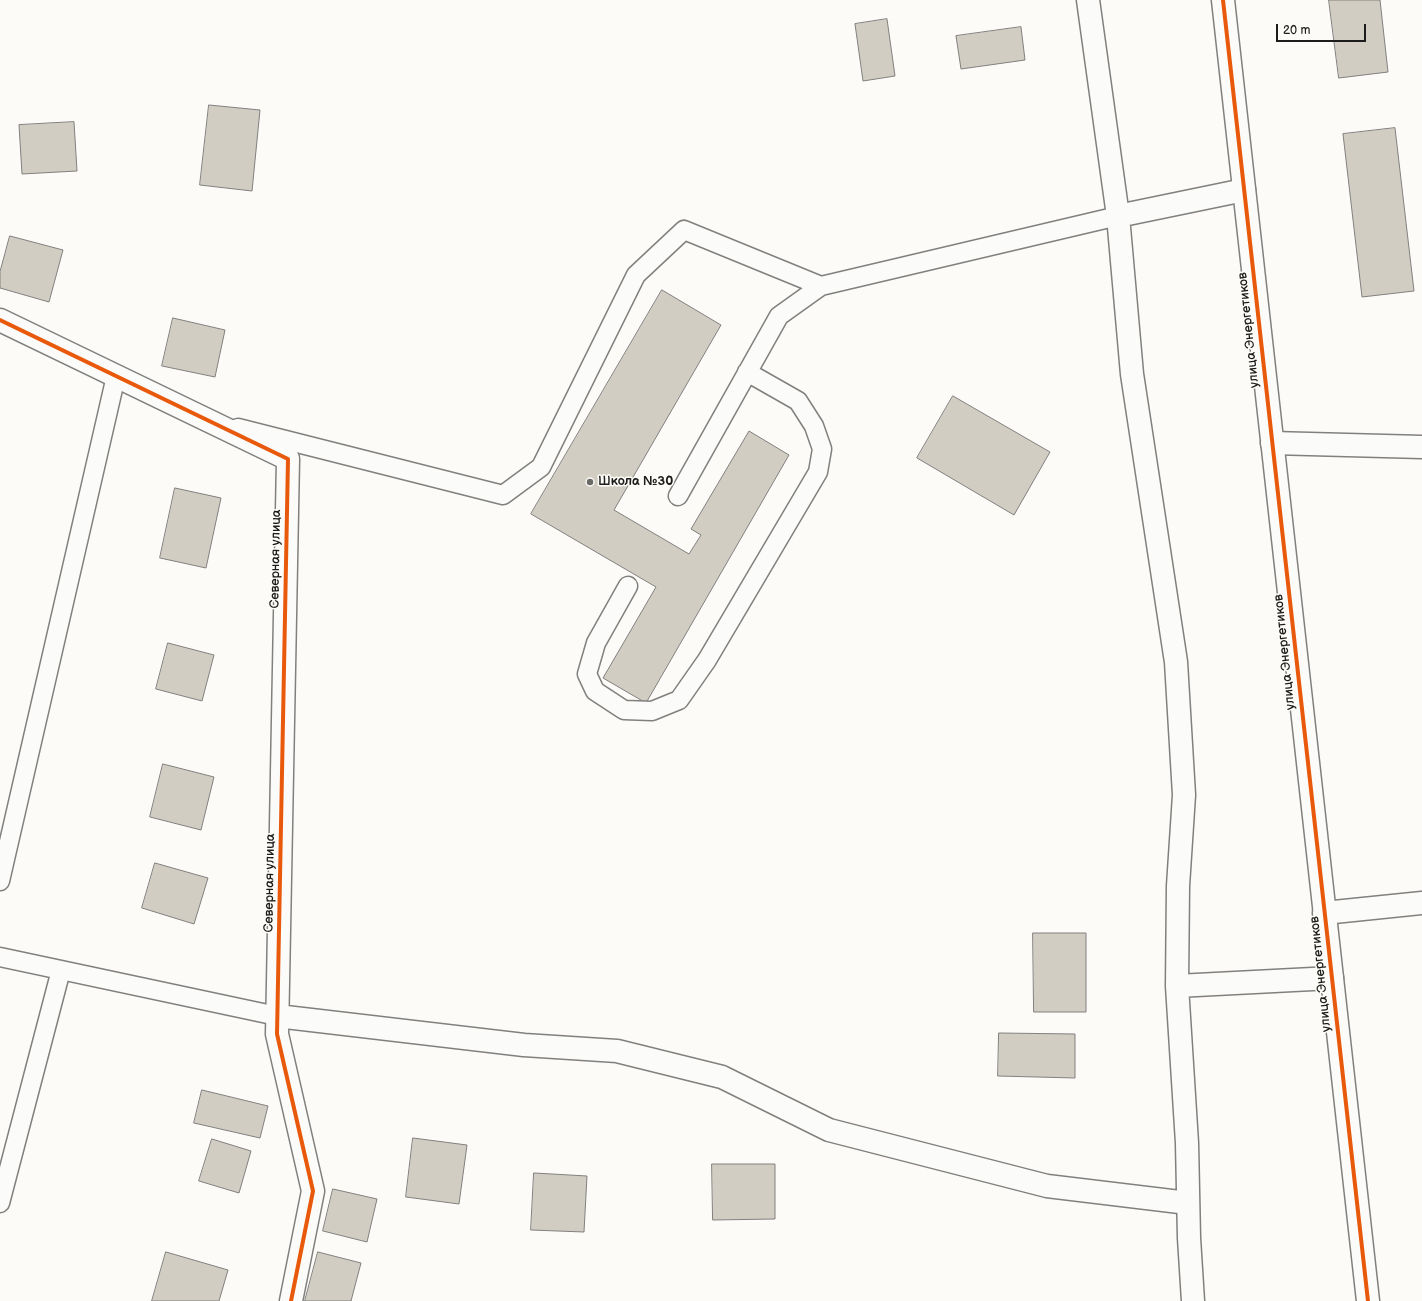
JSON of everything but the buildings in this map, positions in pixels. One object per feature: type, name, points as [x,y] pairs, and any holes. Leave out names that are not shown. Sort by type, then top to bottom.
[{"type":"street","points":[[1088,0],[1118,216],[1132,374],[1176,662],[1184,795],[1178,886],[1177,986],[1187,1143],[1189,1238],[1193,1301]]},
{"type":"street","name":"улица Энергетиков","points":[[1223,0],[1368,1301]]},
{"type":"street","points":[[1118,216],[1244,190]]},
{"type":"street","points":[[0,320],[210,421]]},
{"type":"street","name":"Северная улица","points":[[210,421],[288,459],[277,1034],[313,1191],[291,1301]]},
{"type":"street","points":[[1272,443],[1422,447]]},
{"type":"street","points":[[1324,913],[1422,903]]},
{"type":"street","points":[[1177,986],[1332,978]]},
{"type":"street","points":[[277,1016],[524,1045],[617,1051],[722,1077],[829,1130],[1047,1186],[1188,1203]]},
{"type":"lane","points":[[678,496],[778,316],[821,286],[1118,216]]},
{"type":"lane","points":[[210,421],[503,494],[541,467],[636,275],[684,230],[821,286]]},
{"type":"lane","points":[[628,586],[596,643],[587,674],[595,691],[624,710],[652,710],[679,700],[707,660],[818,472],[822,449],[814,426],[798,401],[747,372]]},
{"type":"lane","points":[[0,881],[116,376]]},
{"type":"lane","points":[[0,957],[277,1016]]},
{"type":"lane","points":[[0,1203],[62,970]]},
{"type":"cycle path","points":[[1223,0],[1368,1301]]},
{"type":"cycle path","points":[[0,320],[288,459],[277,1034],[313,1191],[291,1301]]},
{"type":"place","name":"Школа №30","points":[[590,482]]}]
